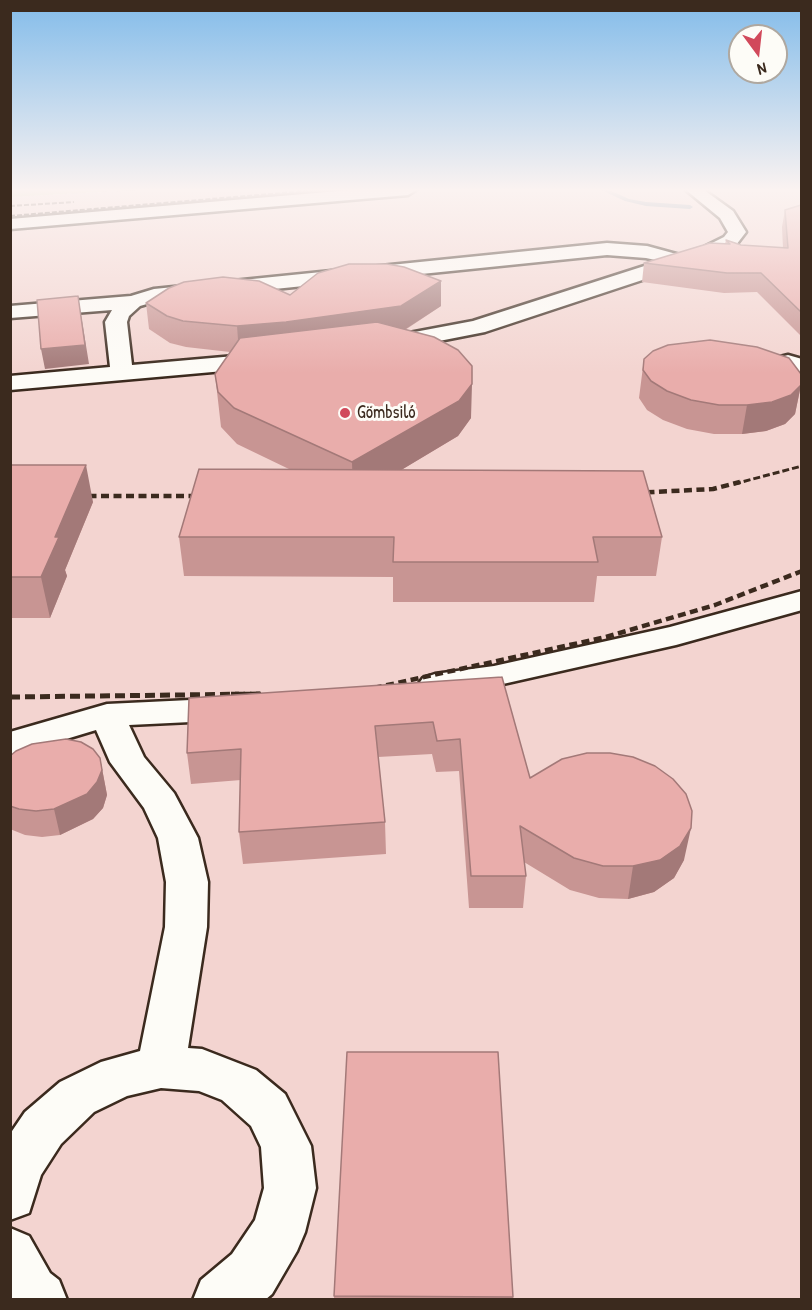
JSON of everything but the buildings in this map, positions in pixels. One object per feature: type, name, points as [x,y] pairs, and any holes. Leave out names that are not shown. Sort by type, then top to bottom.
[{"type":"lane","points":[[10,312],[133,302],[154,295],[586,251]]},
{"type":"lane","points":[[635,251],[681,261]]},
{"type":"lane","points":[[367,347],[477,327],[711,251]]},
{"type":"lane","points":[[122,372],[116,322],[120,313],[133,302]]},
{"type":"lane","points":[[10,383],[288,358]]},
{"type":"lane","points":[[404,690],[494,676],[676,635],[801,600]]},
{"type":"lane","points":[[10,744],[107,715],[269,707]]},
{"type":"lane","points":[[107,715],[128,762],[160,802],[178,838],[187,882],[186,927],[161,1067]]},
{"type":"lane","points":[[10,1195],[18,1167],[43,1128],[77,1097],[118,1077],[161,1067],[202,1070],[239,1085],[268,1110],[286,1146],[290,1188],[278,1232],[252,1274],[221,1299]]},
{"type":"lane","points":[[10,1255],[30,1293],[39,1299]]},
{"type":"shaded area","points":[[11,251],[801,251],[801,1299],[11,1300]]},
{"type":"railway","points":[[734,484],[802,466]]},
{"type":"railway","points":[[634,493],[713,489],[740,482]]},
{"type":"railway","points":[[76,496],[208,496]]},
{"type":"railway","points":[[374,688],[606,637],[715,605],[802,571]]},
{"type":"railway","points":[[10,697],[261,694],[231,694]]},
{"type":"place","name":"Gömbsiló","points":[[345,413]]}]
